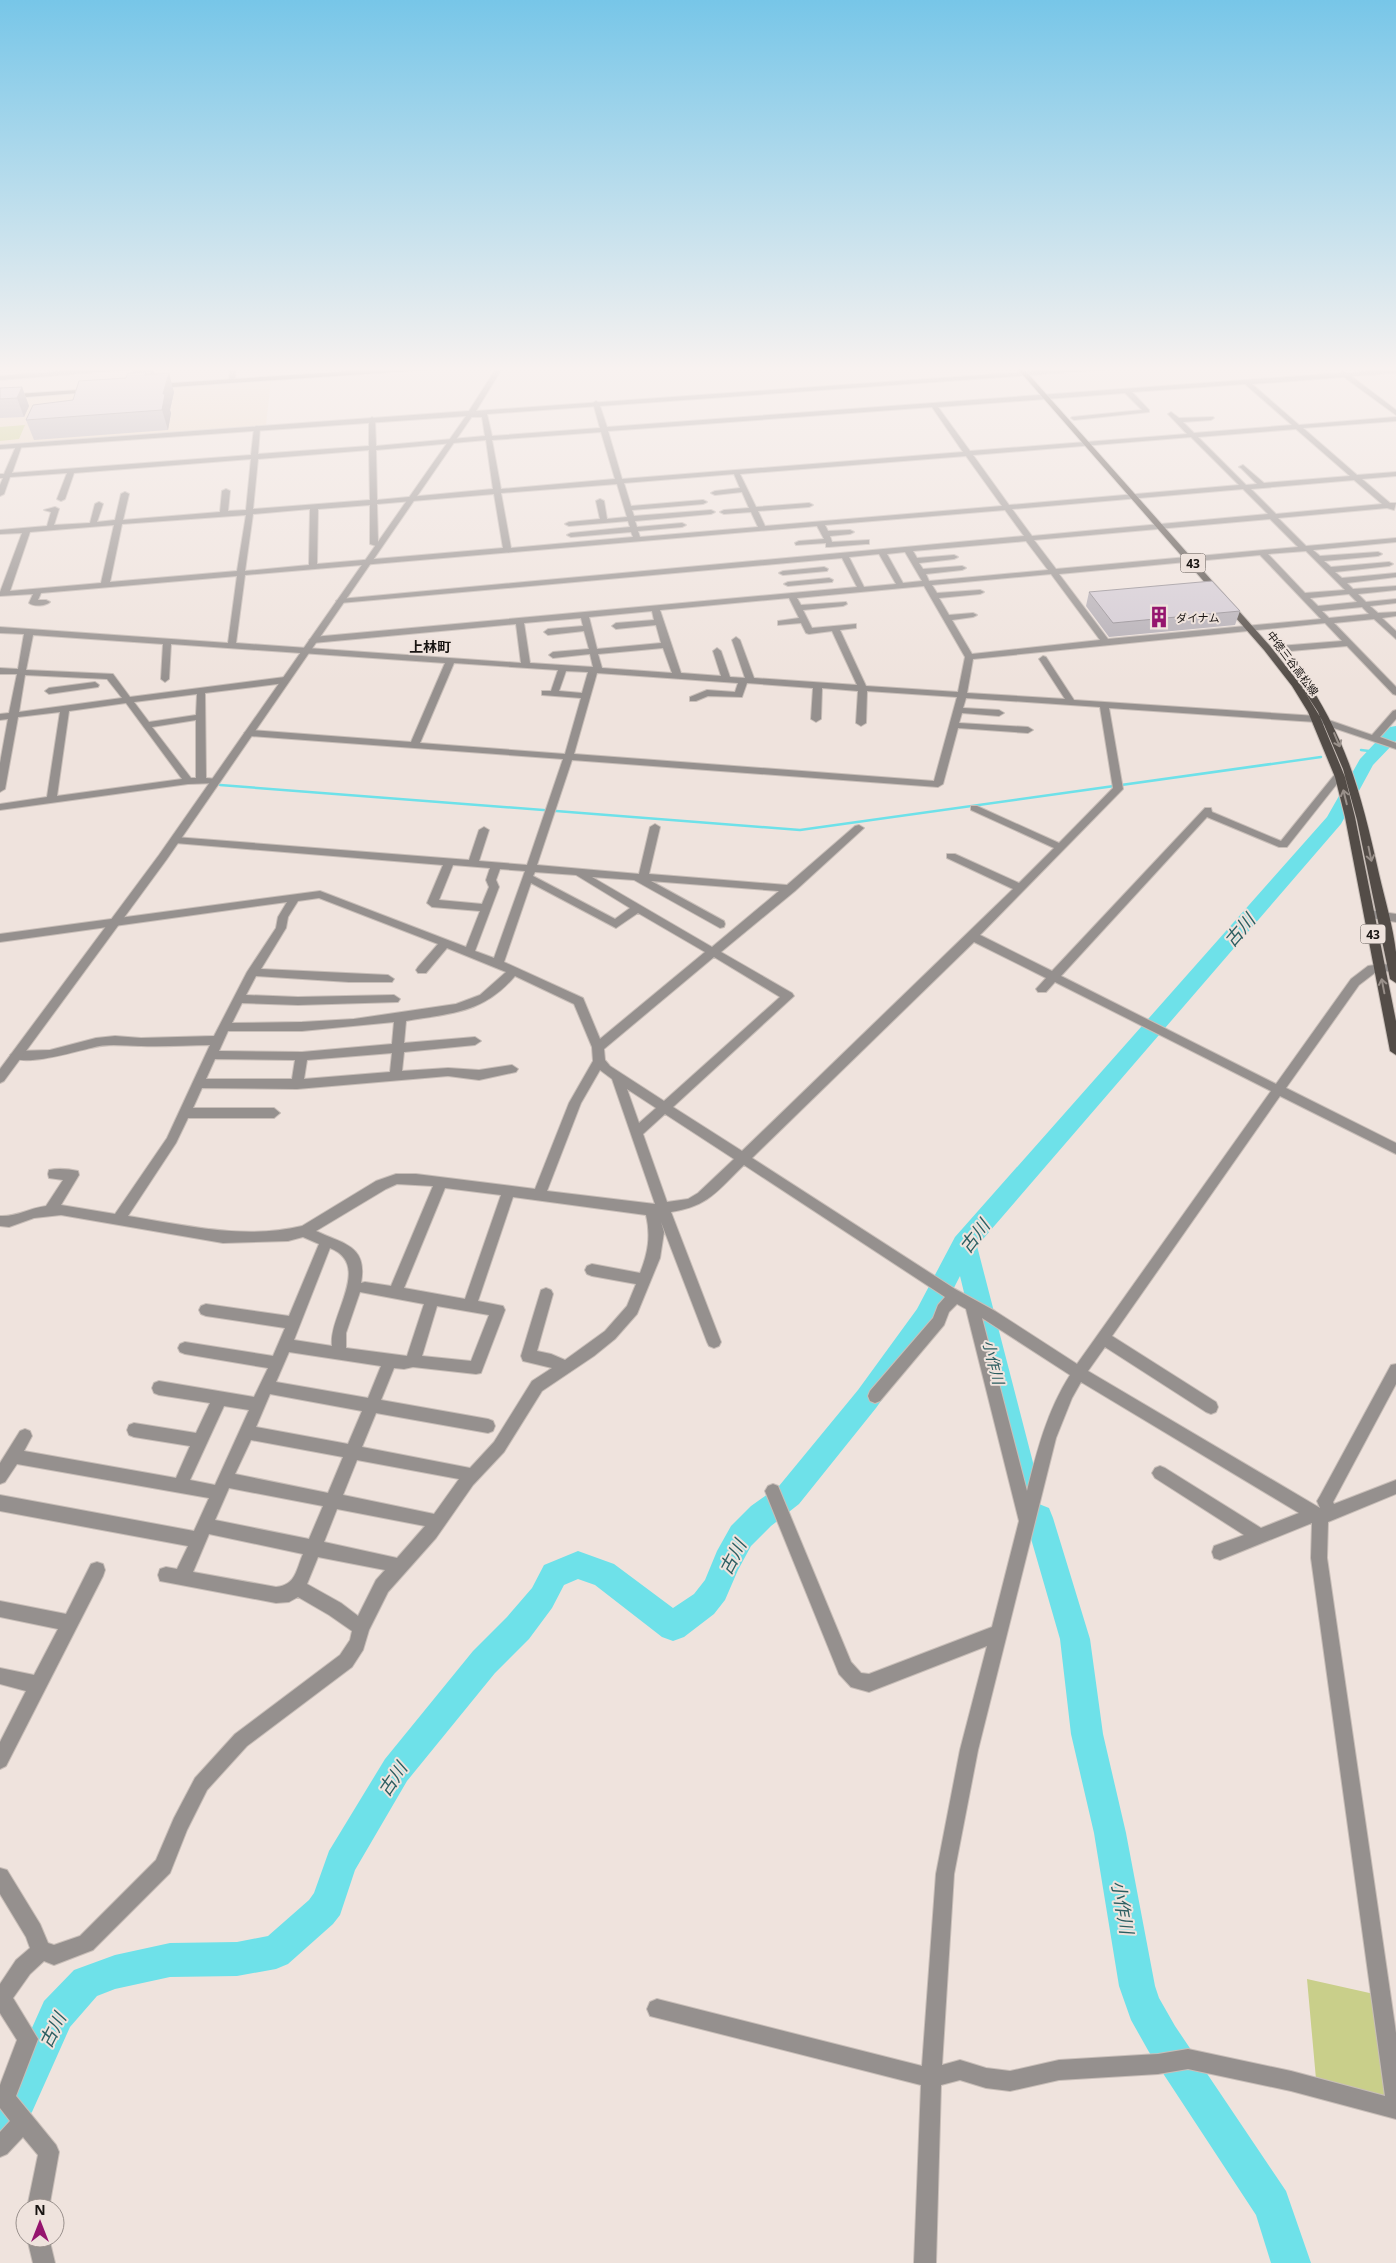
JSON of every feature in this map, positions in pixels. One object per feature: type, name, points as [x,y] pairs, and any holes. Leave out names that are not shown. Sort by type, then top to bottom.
[{"type":"main road","name":"中徳三谷高松線","points":[[1118,473],[1165,526],[1199,558],[1284,655],[1317,701],[1329,722],[1349,768],[1360,806],[1383,916],[1390,972],[1396,1051]]},
{"type":"main road","name":"中徳三谷高松線","points":[[1165,526],[1190,559],[1296,685],[1317,719],[1340,776],[1369,914],[1390,972]]},
{"type":"street","points":[[0,494],[4,476],[49,473]]},
{"type":"street","points":[[61,499],[70,473]]},
{"type":"street","points":[[232,645],[250,511],[253,473]]},
{"type":"street","points":[[373,473],[374,544],[379,545]]},
{"type":"street","points":[[0,1078],[175,840],[429,473]]},
{"type":"street","points":[[495,473],[507,550]]},
{"type":"street","points":[[617,473],[637,539]]},
{"type":"street","points":[[0,532],[497,491],[621,485],[731,473]]},
{"type":"street","points":[[736,473],[763,529]]},
{"type":"street","points":[[982,473],[1106,642]]},
{"type":"street","points":[[1229,473],[1363,604],[1392,628],[1396,636]]},
{"type":"street","points":[[1248,473],[1262,485]]},
{"type":"street","points":[[1350,473],[1392,505],[1396,512]]},
{"type":"street","points":[[820,524],[1396,474]]},
{"type":"street","points":[[710,482],[740,480]]},
{"type":"street","points":[[621,485],[661,486]]},
{"type":"street","points":[[715,492],[745,490]]},
{"type":"street","points":[[224,513],[226,491]]},
{"type":"street","points":[[105,585],[125,494]]},
{"type":"street","points":[[628,508],[674,504],[688,500],[703,502]]},
{"type":"street","points":[[600,501],[604,521]]},
{"type":"street","points":[[94,524],[99,504]]},
{"type":"street","points":[[674,504],[686,535]]},
{"type":"street","points":[[340,601],[1392,505]]},
{"type":"street","points":[[313,567],[314,506]]},
{"type":"street","points":[[48,510],[55,509],[50,528]]},
{"type":"street","points":[[724,512],[754,510],[807,513],[820,524],[834,556]]},
{"type":"street","points":[[569,524],[711,512]]},
{"type":"street","points":[[27,529],[2,593],[763,529],[807,513]]},
{"type":"street","points":[[571,535],[682,525]]},
{"type":"street","points":[[602,532],[604,542]]},
{"type":"street","points":[[827,540],[850,532]]},
{"type":"street","points":[[799,543],[827,540],[866,542]]},
{"type":"street","points":[[313,640],[1396,540]]},
{"type":"street","points":[[248,733],[938,784],[962,695],[969,657],[908,550]]},
{"type":"street","points":[[882,552],[901,586]]},
{"type":"street","points":[[1262,553],[1396,692]]},
{"type":"street","points":[[1318,559],[1378,554]]},
{"type":"street","points":[[844,555],[862,590]]},
{"type":"street","points":[[1358,556],[1369,566]]},
{"type":"street","points":[[914,561],[954,557]]},
{"type":"street","points":[[818,558],[834,592]]},
{"type":"street","points":[[777,561],[809,631],[853,626]]},
{"type":"street","points":[[1328,570],[1388,564]]},
{"type":"street","points":[[920,572],[962,568]]},
{"type":"street","points":[[783,573],[824,569]]},
{"type":"street","points":[[1340,580],[1396,575]]},
{"type":"street","points":[[788,584],[829,580]]},
{"type":"street","points":[[1303,596],[1396,588]]},
{"type":"street","points":[[38,590],[33,603],[46,602]]},
{"type":"street","points":[[934,596],[980,592]]},
{"type":"street","points":[[1316,609],[1396,601]]},
{"type":"street","points":[[798,608],[843,604]]},
{"type":"street","points":[[655,609],[677,675]]},
{"type":"street","points":[[969,657],[1396,614]]},
{"type":"street","points":[[947,618],[973,615]]},
{"type":"street","points":[[498,964],[569,756],[585,696],[596,670],[594,651],[585,616]]},
{"type":"street","points":[[781,623],[804,620]]},
{"type":"street","points":[[520,621],[526,665]]},
{"type":"street","points":[[616,626],[659,622]]},
{"type":"street","points":[[548,632],[588,628]]},
{"type":"street","points":[[835,628],[863,688],[861,723]]},
{"type":"street","points":[[0,630],[1317,719],[1396,746]]},
{"type":"street","points":[[0,789],[29,632]]},
{"type":"street","points":[[693,699],[707,693],[739,695],[747,680],[736,640]]},
{"type":"street","points":[[165,678],[167,641]]},
{"type":"street","points":[[1284,655],[1348,643]]},
{"type":"street","points":[[553,655],[666,645]]},
{"type":"street","points":[[716,651],[726,679]]},
{"type":"street","points":[[1042,659],[1071,702]]},
{"type":"street","points":[[414,745],[451,660]]},
{"type":"street","points":[[563,668],[550,694],[585,696]]},
{"type":"street","points":[[0,671],[110,676],[188,782]]},
{"type":"street","points":[[0,717],[285,680]]},
{"type":"street","points":[[49,691],[95,685]]},
{"type":"street","points":[[818,685],[819,712]]},
{"type":"street","points":[[52,800],[71,688]]},
{"type":"street","points":[[201,691],[201,782]]},
{"type":"street","points":[[998,697],[1000,728]]},
{"type":"street","points":[[0,1221],[9,1222],[34,1213],[61,1210],[223,1237],[288,1235],[305,1231],[396,1179],[416,1179],[658,1209],[690,1204],[703,1197],[969,940],[1118,789],[1104,704]]},
{"type":"street","points":[[958,710],[999,713]]},
{"type":"street","points":[[1377,739],[1396,713]]},
{"type":"street","points":[[152,724],[201,717]]},
{"type":"street","points":[[954,725],[1028,730]]},
{"type":"street","points":[[1042,989],[1207,811],[1284,845],[1340,776]]},
{"type":"street","points":[[0,807],[188,782],[215,782]]},
{"type":"street","points":[[974,808],[1060,847]]},
{"type":"street","points":[[639,877],[655,827]]},
{"type":"street","points":[[598,1047],[713,950],[791,888],[858,828]]},
{"type":"street","points":[[473,863],[484,830]]},
{"type":"street","points":[[175,840],[496,865],[529,872],[576,872],[791,888]]},
{"type":"street","points":[[951,856],[1020,888]]},
{"type":"street","points":[[450,861],[432,902],[486,908]]},
{"type":"street","points":[[469,953],[494,887],[491,880],[496,865]]},
{"type":"street","points":[[529,872],[616,924],[638,907]]},
{"type":"street","points":[[576,872],[713,950],[788,996],[665,1109],[637,1132]]},
{"type":"street","points":[[639,877],[720,924]]},
{"type":"street","points":[[0,938],[320,894],[498,964],[579,1001],[598,1047],[599,1060],[606,1069],[617,1077],[952,1294],[1079,1373],[1321,1515]]},
{"type":"street","points":[[119,1219],[172,1140],[200,1083],[224,1027],[253,972],[281,928],[288,899]]},
{"type":"street","points":[[1369,914],[1396,918]]},
{"type":"street","points":[[969,940],[1053,978],[1396,1148]]},
{"type":"street","points":[[422,970],[445,943]]},
{"type":"street","points":[[925,2263],[931,2078],[945,1874],[969,1750],[1048,1438],[1066,1394],[1102,1338],[1355,982],[1369,969],[1390,972]]},
{"type":"street","points":[[224,1027],[279,1029],[338,1025],[400,1018],[478,1003],[492,994],[513,971]]},
{"type":"street","points":[[253,972],[349,978],[388,978]]},
{"type":"street","points":[[345,999],[349,978]]},
{"type":"street","points":[[239,999],[298,1001],[394,999]]},
{"type":"street","points":[[396,1075],[400,1018]]},
{"type":"street","points":[[16,1055],[50,1054],[96,1042],[115,1040],[141,1042],[219,1040]]},
{"type":"street","points":[[212,1055],[302,1056],[475,1041]]},
{"type":"street","points":[[297,1084],[302,1056]]},
{"type":"street","points":[[539,1195],[575,1103],[599,1060]]},
{"type":"street","points":[[200,1083],[297,1084],[448,1072],[479,1075],[512,1069]]},
{"type":"street","points":[[617,1077],[637,1132],[658,1209],[714,1342]]},
{"type":"street","points":[[185,1113],[274,1113]]},
{"type":"street","points":[[50,1211],[73,1176],[54,1174]]},
{"type":"street","points":[[395,1293],[441,1182]]},
{"type":"street","points":[[470,1305],[509,1191]]},
{"type":"street","points":[[41,1951],[54,1955],[86,1943],[163,1866],[180,1824],[201,1784],[241,1740],[346,1661],[357,1644],[361,1628],[382,1586],[430,1534],[468,1480],[499,1447],[537,1386],[589,1352],[610,1335],[632,1310],[654,1258],[658,1209]]},
{"type":"street","points":[[305,1231],[326,1242],[344,1248],[352,1255],[356,1270],[348,1312],[338,1335],[340,1352]]},
{"type":"street","points":[[182,1577],[267,1387],[326,1242]]},
{"type":"street","points":[[592,1270],[645,1280]]},
{"type":"street","points":[[285,1345],[404,1363],[413,1361],[476,1368],[498,1310],[365,1288]]},
{"type":"street","points":[[546,1294],[528,1356],[551,1360],[566,1368]]},
{"type":"street","points":[[875,1396],[939,1321],[943,1309],[952,1294]]},
{"type":"street","points":[[413,1361],[432,1300]]},
{"type":"street","points":[[974,1307],[1027,1520]]},
{"type":"street","points":[[206,1310],[294,1323]]},
{"type":"street","points":[[1102,1338],[1211,1407]]},
{"type":"street","points":[[185,1348],[277,1363]]},
{"type":"street","points":[[166,1574],[276,1595],[289,1594],[296,1588],[390,1361]]},
{"type":"street","points":[[1396,1370],[1325,1502],[1321,1515],[1320,1558],[1396,2103]]},
{"type":"street","points":[[267,1387],[488,1426]]},
{"type":"street","points":[[159,1388],[259,1405]]},
{"type":"street","points":[[180,1486],[220,1398]]},
{"type":"street","points":[[134,1430],[200,1441]]},
{"type":"street","points":[[247,1432],[465,1473]]},
{"type":"street","points":[[0,1477],[25,1436]]},
{"type":"street","points":[[13,1456],[180,1486],[223,1486],[333,1501],[431,1520]]},
{"type":"street","points":[[1160,1473],[1260,1536]]},
{"type":"street","points":[[1220,1552],[1396,1487]]},
{"type":"street","points":[[773,1492],[782,1510],[845,1668],[857,1681],[869,1683],[998,1633]]},
{"type":"street","points":[[0,1503],[313,1549],[393,1564]]},
{"type":"street","points":[[0,1760],[97,1570]]},
{"type":"street","points":[[296,1588],[336,1609],[361,1628]]},
{"type":"street","points":[[0,1609],[70,1622]]},
{"type":"street","points":[[0,1676],[39,1685]]},
{"type":"street","points":[[0,1877],[33,1931],[41,1951]]},
{"type":"street","points":[[40,2198],[49,2152],[20,2119],[5,2098],[28,2039],[1,2000],[23,1967],[41,1951]]},
{"type":"street","points":[[657,2009],[931,2078],[960,2070],[986,2078],[1010,2081],[1059,2070],[1158,2064],[1188,2060],[1291,2081],[1396,2109]]},
{"type":"street","points":[[0,2147],[20,2119]]},
{"type":"street","points":[[40,2248],[44,2263]]},
{"type":"green space","points":[[1307,1979],[1374,1994],[1391,2100],[1316,2079]]},
{"type":"building","points":[[1212,581],[1240,611],[1113,623],[1089,592]]},
{"type":"waterway","name":"古川","points":[[964,1244],[1335,820],[1366,763],[1396,731]]},
{"type":"waterway","points":[[1361,750],[1377,752]]},
{"type":"waterway","points":[[220,785],[800,830],[1321,757]]},
{"type":"waterway","name":"古川","points":[[0,2120],[19,2099],[57,2014],[86,1982],[115,1972],[170,1960],[237,1959],[276,1952],[321,1912],[328,1903],[341,1863],[396,1770],[484,1662],[518,1628],[542,1598],[554,1575],[578,1565],[604,1574],[673,1626],[704,1604],[715,1590],[727,1561],[741,1536],[761,1516],[789,1495],[867,1399],[926,1317],[964,1244]]},
{"type":"waterway","name":"小作川","points":[[964,1244],[1023,1478]]},
{"type":"waterway","name":"小作川","points":[[1039,1518],[1075,1639],[1087,1734],[1110,1833],[1137,1986],[1144,2007],[1162,2039],[1272,2205],[1291,2263]]},
{"type":"place","name":"ダイナム","points":[[1159,617]]},
{"type":"district","name":"上林町","points":[[430,646]]}]
